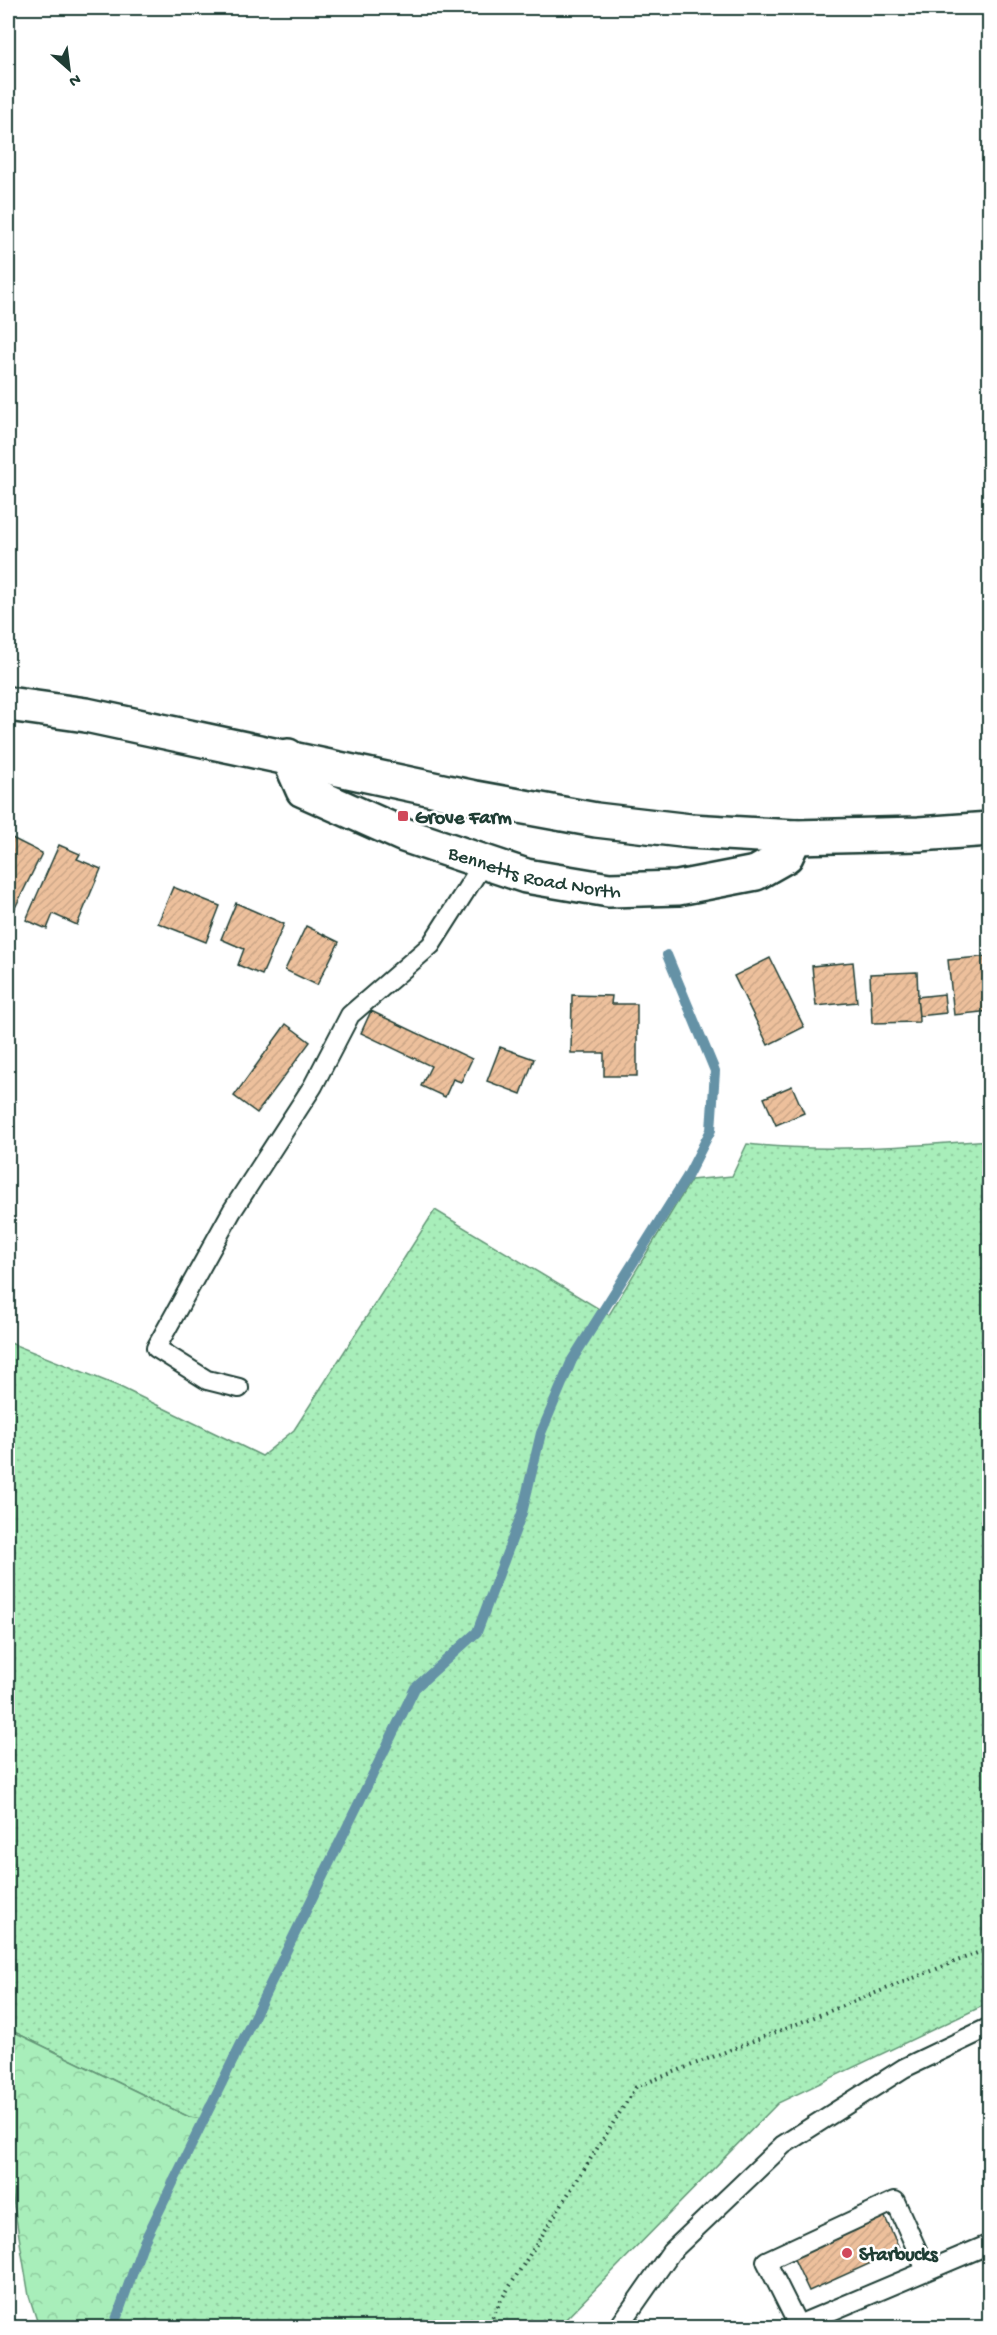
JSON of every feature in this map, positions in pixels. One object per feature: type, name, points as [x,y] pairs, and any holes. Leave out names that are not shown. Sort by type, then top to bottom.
[{"type":"street","points":[[8,705],[86,714],[475,798],[596,820],[690,831],[795,837],[919,834],[990,829]]},
{"type":"street","name":"Bennetts Road North","points":[[288,756],[303,790],[404,835],[526,876],[609,890],[678,888],[756,873],[786,856],[795,837]]},
{"type":"lane","points":[[239,1388],[207,1380],[156,1348],[232,1211],[312,1086],[350,1015],[431,945],[484,862]]},
{"type":"lane","points":[[618,2328],[671,2252],[783,2145],[904,2068],[990,2027]]},
{"type":"lane","points":[[926,2270],[895,2201],[766,2261],[795,2326],[990,2244]]},
{"type":"path","points":[[487,2328],[501,2300],[636,2087],[990,1948]]},
{"type":"green space","points":[[989,1140],[989,2003],[778,2103],[558,2327],[113,2327],[143,2244],[203,2120],[189,2117],[8,2029],[8,1342],[118,1386],[262,1456],[294,1430],[435,1210],[609,1315],[691,1180],[732,1176],[747,1144],[838,1148]]},
{"type":"green space","points":[[8,2029],[189,2117],[203,2119],[144,2244],[113,2327],[39,2327],[29,2296],[8,2170]]},
{"type":"building","points":[[8,836],[42,853],[8,922]]},
{"type":"building","points":[[59,845],[80,854],[77,859],[101,869],[77,925],[53,914],[47,929],[26,920]]},
{"type":"building","points":[[173,887],[220,906],[206,942],[158,923]]},
{"type":"building","points":[[236,903],[284,924],[262,975],[238,965],[244,949],[221,939]]},
{"type":"building","points":[[306,926],[339,942],[317,985],[285,970]]},
{"type":"building","points":[[990,956],[990,1011],[954,1015],[948,960]]},
{"type":"building","points":[[770,958],[804,1027],[768,1045],[734,976]]},
{"type":"building","points":[[853,962],[857,1002],[816,1006],[812,966]]},
{"type":"building","points":[[917,972],[919,1022],[872,1023],[870,974]]},
{"type":"building","points":[[944,994],[946,1013],[919,1016],[917,997]]},
{"type":"building","points":[[572,995],[612,996],[611,1004],[637,1004],[637,1076],[604,1076],[604,1053],[571,1053]]},
{"type":"building","points":[[371,1011],[472,1059],[461,1082],[453,1079],[445,1097],[421,1086],[431,1066],[361,1033]]},
{"type":"building","points":[[286,1024],[310,1042],[257,1113],[234,1096]]},
{"type":"building","points":[[500,1047],[534,1059],[521,1094],[487,1081]]},
{"type":"building","points":[[792,1086],[804,1113],[776,1125],[764,1098]]},
{"type":"building","name":"Starbucks","points":[[884,2215],[900,2250],[809,2291],[793,2257]]},
{"type":"waterway","points":[[113,2328],[143,2244],[415,1688],[477,1632],[522,1513],[541,1433],[572,1360],[687,1177],[711,1130],[715,1071],[667,955]]},
{"type":"place","name":"Grove Farm","points":[[403,816]]},
{"type":"place","name":"Starbucks","points":[[847,2253]]}]
